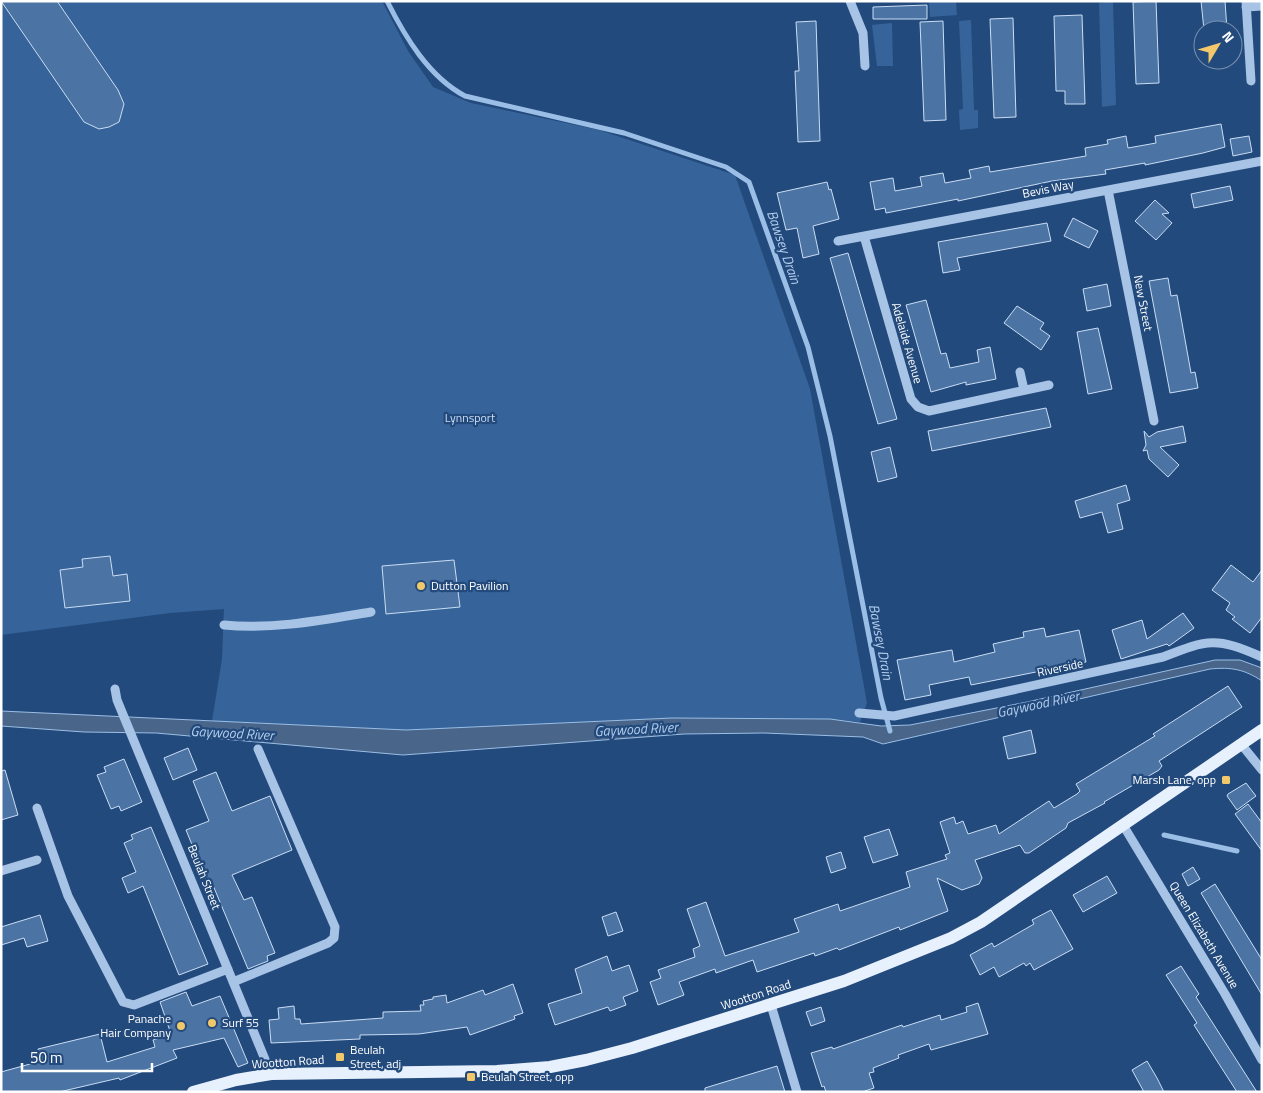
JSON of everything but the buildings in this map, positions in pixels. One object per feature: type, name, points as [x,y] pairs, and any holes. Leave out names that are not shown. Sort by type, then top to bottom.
[{"type":"main road","name":"Wootton Road","points":[[193,1092],[236,1080],[271,1074],[497,1071],[550,1067],[632,1048],[844,981],[951,938],[981,922],[1262,730]]},
{"type":"street","points":[[853,3],[863,33],[865,66]]},
{"type":"street","points":[[1251,81],[1246,4],[1262,6]]},
{"type":"street","name":"Bevis Way","points":[[838,241],[1262,161]]},
{"type":"street","name":"New Street","points":[[1108,190],[1154,421]]},
{"type":"street","name":"Adelaide Avenue","points":[[864,236],[911,399],[918,407],[929,411],[1049,385]]},
{"type":"street","points":[[1020,372],[1024,390]]},
{"type":"street","points":[[224,625],[249,628],[371,612]]},
{"type":"street","name":"Riverside","points":[[862,713],[894,716],[1163,657],[1196,644],[1214,640],[1234,644],[1262,656]]},
{"type":"street","name":"Beulah Street","points":[[115,689],[117,700],[271,1074]]},
{"type":"street","points":[[1241,744],[1262,770]]},
{"type":"street","points":[[233,982],[328,943],[334,938],[335,928],[258,750]]},
{"type":"street","points":[[37,808],[68,896],[123,1002],[134,1005],[228,970]]},
{"type":"street","name":"Queen Elizabeth Avenue","points":[[1123,825],[1225,994],[1262,1060]]},
{"type":"street","points":[[1,871],[36,860]]},
{"type":"street","points":[[771,1005],[797,1092]]},
{"type":"green space","name":"Lynnsport","points":[[1,1],[382,1],[408,51],[433,87],[471,103],[599,130],[735,175],[810,389],[867,703],[860,722],[830,719],[672,718],[406,730],[212,721],[222,659],[224,609],[170,613],[1,635]]},
{"type":"green space","points":[[929,1],[956,1],[957,15],[930,17]]},
{"type":"green space","points":[[1113,1],[1116,105],[1102,107],[1099,3]]},
{"type":"green space","points":[[971,20],[974,110],[978,110],[978,128],[960,130],[959,110],[963,109],[959,21]]},
{"type":"green space","points":[[892,23],[893,66],[877,66],[872,25]]},
{"type":"water","name":"Gaywood River","points":[[1215,660],[1240,660],[1262,668],[1262,681],[1237,670],[1224,668],[1210,669],[883,744],[863,737],[764,733],[684,734],[403,755],[156,733],[84,732],[1,726],[1,711],[406,730],[672,718],[830,719],[881,726],[910,725],[1027,702]]},
{"type":"waterway","name":"Bawsey Drain","points":[[387,1],[419,55],[440,78],[465,96],[624,133],[726,167],[749,182],[808,347],[830,436],[881,698],[890,731]]},
{"type":"waterway","points":[[1164,835],[1237,851]]},
{"type":"place","name":"Dutton Pavilion","points":[[421,586]]},
{"type":"place","name":"Marsh Lane, opp","points":[[1226,780]]},
{"type":"place","name":"Surf 55","points":[[212,1023]]},
{"type":"place","name":"Panache Hair Company","points":[[181,1026]]},
{"type":"place","name":"Beulah Street, adj","points":[[340,1057]]},
{"type":"place","name":"Beulah Street, opp","points":[[471,1077]]}]
